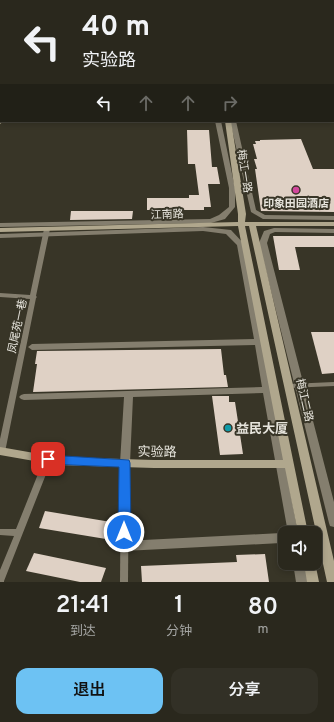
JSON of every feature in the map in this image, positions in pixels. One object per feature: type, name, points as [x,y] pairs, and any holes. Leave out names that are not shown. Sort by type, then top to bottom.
[{"type":"main road","name":"梅江一路","points":[[228,122],[242,214],[241,223]]},
{"type":"main road","name":"江南路","points":[[0,230],[241,223],[334,224]]},
{"type":"main road","points":[[241,223],[303,526]]},
{"type":"main road","name":"梅江二路","points":[[252,223],[333,582]]},
{"type":"main road","name":"实验路","points":[[1,451],[48,459],[125,463],[290,464]]},
{"type":"main road","points":[[311,570],[313,582]]},
{"type":"street","points":[[0,225],[211,221],[222,217],[232,207],[232,188],[218,122]]},
{"type":"street","points":[[233,122],[254,211],[256,213],[263,217],[334,218]]},
{"type":"street","points":[[0,236],[203,230],[231,234],[241,245],[293,526]]},
{"type":"street","points":[[334,231],[274,230],[267,233],[263,243],[334,523]]},
{"type":"street","points":[[32,347],[261,342]]},
{"type":"street","points":[[24,397],[270,390]]},
{"type":"street","points":[[125,463],[129,394]]},
{"type":"street","points":[[124,546],[278,538]]},
{"type":"street","points":[[300,570],[302,582]]},
{"type":"lane","name":"凤尾苑一巷","points":[[1,451],[34,297],[46,229]]},
{"type":"lane","points":[[0,295],[34,297]]},
{"type":"lane","points":[[289,386],[334,384]]},
{"type":"lane","points":[[0,580],[48,459]]},
{"type":"lane","points":[[124,582],[125,463]]},
{"type":"lane","points":[[0,532],[18,533]]},
{"type":"building","points":[[187,130],[209,130],[212,167],[217,167],[220,184],[208,184],[211,207],[204,207],[204,210],[147,210],[147,198],[189,198],[189,195],[199,195],[195,164],[188,164]]},
{"type":"building","name":"印象田园酒店","points":[[301,139],[313,169],[334,169],[334,212],[261,211],[255,169],[257,169],[254,159],[257,159],[253,144],[256,144],[255,141],[260,140]]},
{"type":"building","points":[[71,211],[133,211],[132,219],[70,220]]},
{"type":"building","points":[[273,236],[334,236],[334,247],[295,247],[300,270],[279,270]]},
{"type":"building","points":[[311,332],[334,332],[334,373],[322,374]]},
{"type":"building","points":[[221,349],[224,375],[226,375],[228,387],[33,392],[37,364],[35,364],[37,351]]},
{"type":"building","name":"益民大厦","points":[[212,396],[229,396],[229,402],[235,402],[243,454],[220,455]]},
{"type":"building","points":[[45,511],[117,523],[112,540],[39,528]]},
{"type":"building","points":[[34,553],[106,568],[101,582],[80,582],[26,571]]},
{"type":"building","points":[[265,554],[269,582],[142,582],[141,566],[237,562],[236,555]]},
{"type":"place","name":"印象田园酒店","points":[[296,190]]},
{"type":"place","name":"益民大厦","points":[[228,428]]},
{"type":"route","points":[[48,459],[57,461],[125,463],[124,532]]}]
